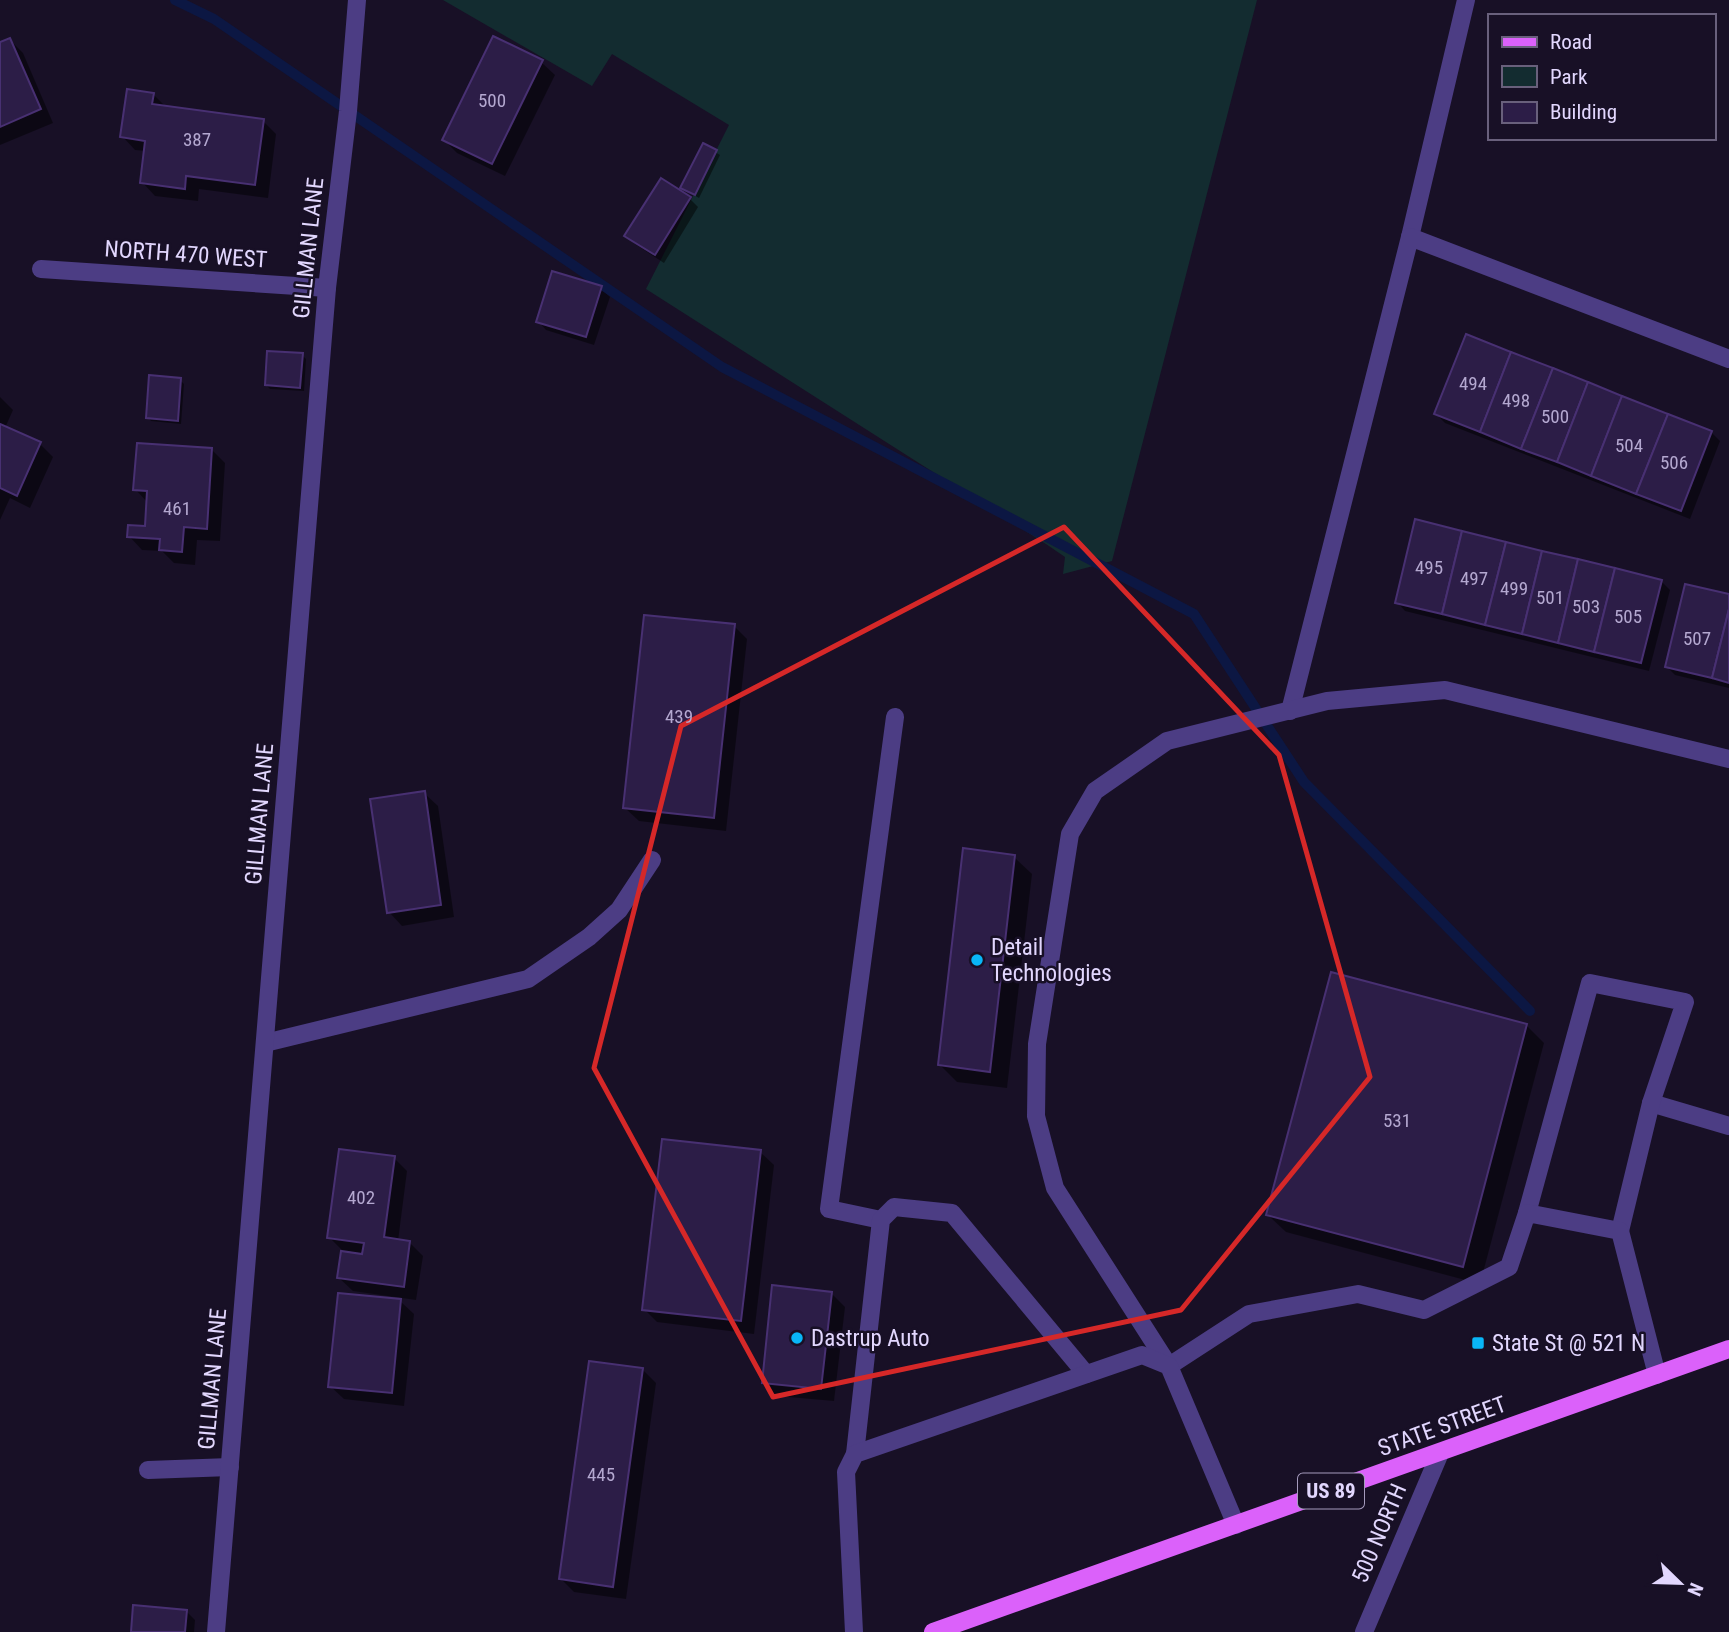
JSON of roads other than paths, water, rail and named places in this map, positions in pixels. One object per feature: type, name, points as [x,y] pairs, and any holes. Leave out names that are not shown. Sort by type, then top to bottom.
[{"type":"main road","name":"STATE STREET","points":[[933,1632],[1729,1349]]},
{"type":"street","name":"GILLMAN LANE","points":[[216,1632],[327,288],[348,111],[357,0]]},
{"type":"street","points":[[1290,711],[1410,237],[1466,0]]},
{"type":"street","points":[[1410,237],[1729,359]]},
{"type":"street","name":"NORTH 470 WEST","points":[[41,269],[327,288]]},
{"type":"street","points":[[1236,1525],[1168,1366],[1055,1188],[1035,1116],[1037,1044],[1070,834],[1095,791],[1167,741],[1327,701],[1445,690],[1729,758]]},
{"type":"street","points":[[881,1220],[829,1209],[895,717]]},
{"type":"street","points":[[265,1043],[528,979],[589,937],[619,910],[652,860]]},
{"type":"street","points":[[1168,1366],[1249,1314],[1358,1294],[1424,1310],[1509,1267],[1527,1213],[1590,983],[1685,1002],[1651,1102],[1620,1231],[1657,1375]]},
{"type":"street","points":[[1651,1102],[1729,1126]]},
{"type":"street","points":[[854,1632],[846,1472],[855,1454],[881,1220],[894,1207],[952,1213],[1086,1374]]},
{"type":"street","points":[[1527,1213],[1620,1231]]},
{"type":"street","points":[[855,1454],[1142,1355],[1168,1366]]},
{"type":"street","name":"500 NORTH","points":[[1364,1632],[1440,1453]]},
{"type":"street","points":[[148,1469],[230,1467]]},
{"type":"waterway","points":[[175,0],[214,19],[722,367],[1194,614],[1304,782],[1530,1011]]},
{"type":"place","name":"Detail Technologies","points":[[977,960]]},
{"type":"place","name":"Dastrup Auto","points":[[797,1338]]},
{"type":"place","name":"State St @ 521 N","points":[[1478,1343]]}]
